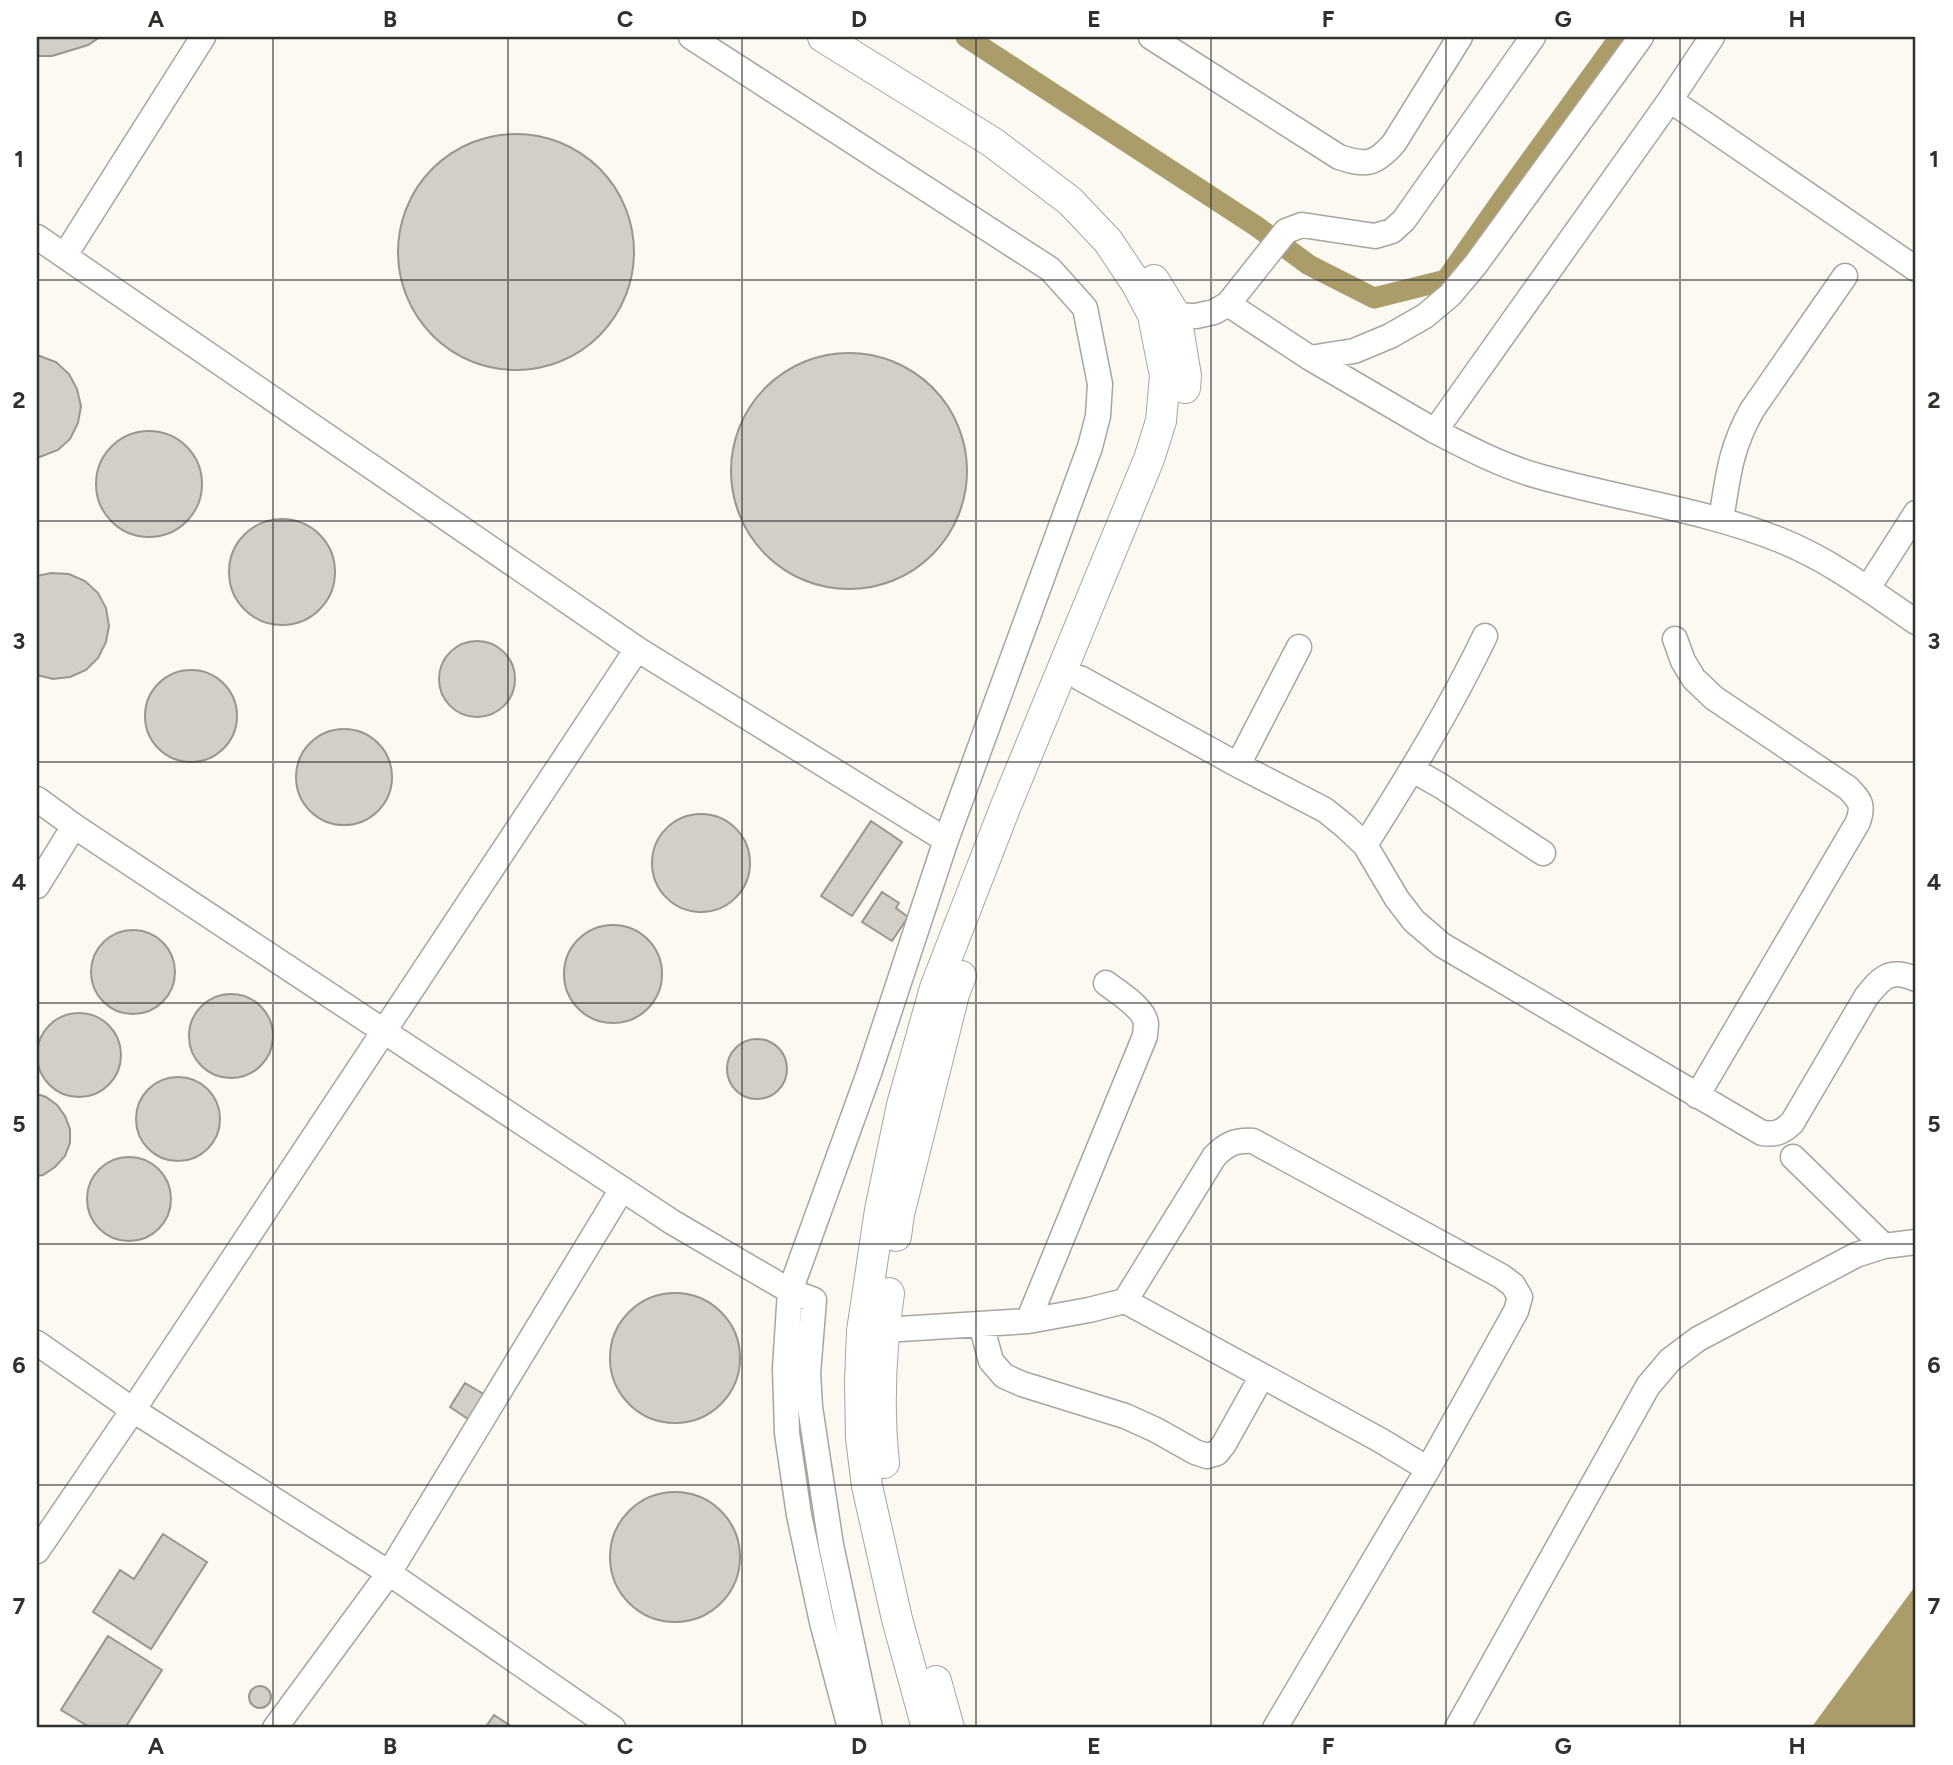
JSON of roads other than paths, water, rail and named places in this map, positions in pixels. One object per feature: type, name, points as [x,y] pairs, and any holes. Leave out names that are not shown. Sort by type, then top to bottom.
[{"type":"main road","points":[[823,37],[992,142],[1070,201],[1108,241],[1136,283],[1164,315],[1165,376],[1161,421],[1149,459],[1005,807],[935,988],[902,1105],[880,1210],[862,1331],[861,1438],[870,1499],[897,1619],[927,1728]]},
{"type":"main road","points":[[861,37],[1003,126],[1083,186],[1124,229],[1164,315],[1186,376],[1181,425],[1168,466],[1024,815],[954,994],[899,1214],[884,1330],[882,1437],[886,1483],[917,1615],[949,1728]]},
{"type":"lane","points":[[65,255],[203,37]]},
{"type":"lane","points":[[691,37],[1051,269],[1085,308],[1100,384],[1098,416],[1090,447],[946,840],[869,1073],[790,1291],[785,1368],[787,1433],[799,1515],[816,1595],[850,1728]]},
{"type":"lane","points":[[1151,37],[1339,157],[1359,163],[1380,159],[1394,143],[1460,37]]},
{"type":"lane","points":[[1164,315],[1205,314],[1228,304],[1286,231],[1302,225],[1375,236],[1392,231],[1404,220],[1533,37]]},
{"type":"lane","points":[[1310,358],[1354,351],[1390,336],[1425,316],[1450,295],[1484,253],[1641,37]]},
{"type":"lane","points":[[1435,431],[1712,37]]},
{"type":"lane","points":[[1670,100],[1916,269]]},
{"type":"lane","points":[[37,237],[637,649],[946,840]]},
{"type":"lane","points":[[1721,520],[1731,457],[1739,432],[1845,276]]},
{"type":"lane","points":[[1228,304],[1310,358],[1435,431],[1493,460],[1536,475],[1721,520],[1780,540],[1823,559],[1916,622]]},
{"type":"lane","points":[[1868,588],[1916,513]]},
{"type":"lane","points":[[1365,845],[1413,770],[1457,693],[1485,636]]},
{"type":"lane","points":[[1675,639],[1683,661],[1694,679],[1714,698],[1848,788],[1859,800],[1862,810],[1858,822],[1697,1096]]},
{"type":"lane","points":[[1238,765],[1298,648]]},
{"type":"lane","points":[[37,1551],[637,649]]},
{"type":"lane","points":[[1080,678],[1325,810],[1365,845],[1397,899],[1414,921],[1442,945],[1762,1133],[1774,1135],[1784,1131],[1792,1123],[1866,997],[1879,982],[1890,975],[1902,974],[1916,979]]},
{"type":"lane","points":[[1413,770],[1543,853]]},
{"type":"lane","points":[[37,799],[672,1222],[790,1291],[814,1300],[808,1373],[810,1407],[831,1545],[870,1728]]},
{"type":"lane","points":[[37,886],[74,826]]},
{"type":"lane","points":[[1028,1321],[1144,1036],[1146,1024],[1136,1006],[1106,983]]},
{"type":"lane","points":[[884,1330],[1028,1321],[1089,1310],[1125,1300],[1214,1157],[1223,1147],[1238,1140],[1253,1141],[1513,1285],[1520,1297],[1516,1311],[1428,1469],[1275,1728]]},
{"type":"lane","points":[[1793,1157],[1884,1246]]},
{"type":"lane","points":[[275,1728],[389,1573],[622,1189]]},
{"type":"lane","points":[[1457,1728],[1648,1386],[1670,1360],[1698,1339],[1856,1255],[1884,1246],[1916,1242]]},
{"type":"lane","points":[[1125,1300],[1428,1469]]},
{"type":"lane","points":[[981,1324],[990,1361],[1004,1376],[1125,1416],[1208,1456],[1217,1452],[1224,1444],[1262,1376]]},
{"type":"lane","points":[[37,1343],[133,1410],[389,1573],[613,1728]]},
{"type":"waterway","points":[[966,37],[1256,226],[1309,265],[1374,298],[1446,280],[1620,37]]}]
